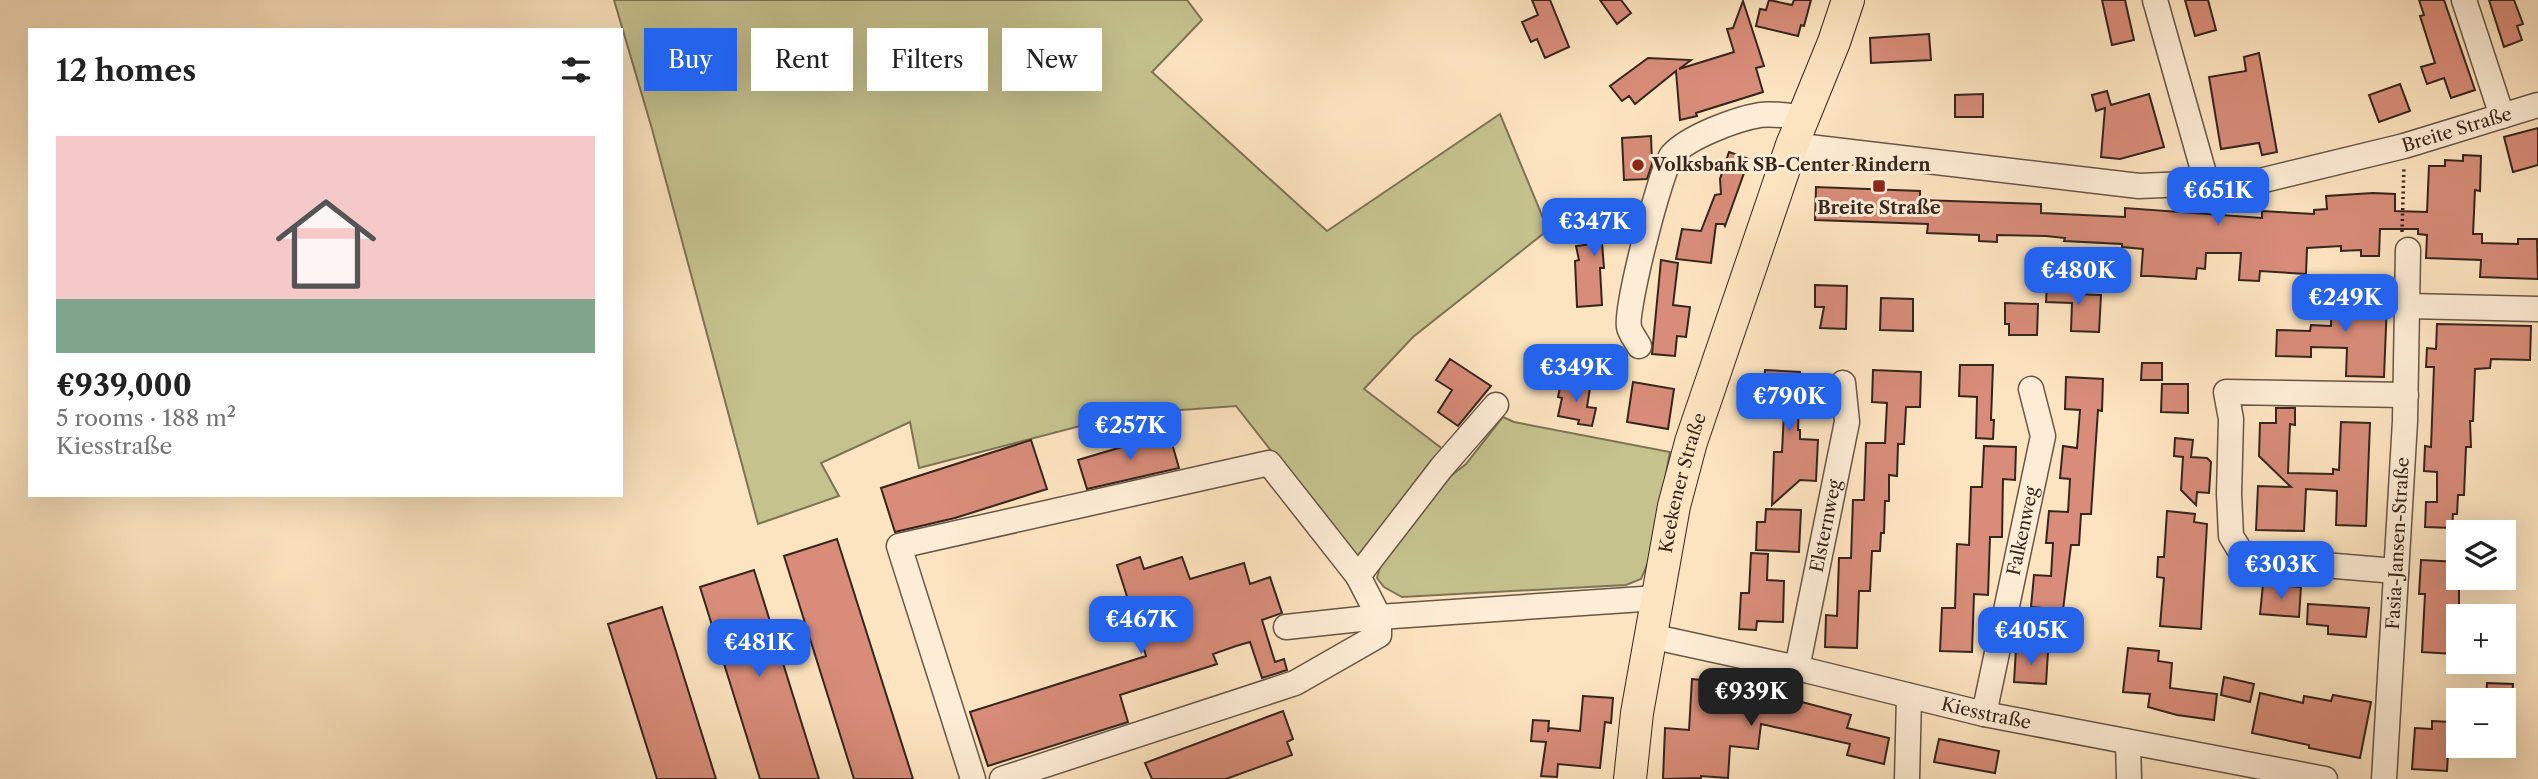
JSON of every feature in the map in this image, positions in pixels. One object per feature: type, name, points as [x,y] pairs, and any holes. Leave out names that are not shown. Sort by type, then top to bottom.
[{"type":"main road","name":"Keekener Straße","points":[[1630,779],[1637,713],[1650,636],[1674,506],[1691,442],[1797,131],[1834,42],[1848,0]]},
{"type":"street","points":[[2155,0],[2207,184]]},
{"type":"street","points":[[2464,0],[2502,116]]},
{"type":"street","name":"Breite Straße","points":[[1797,131],[2139,186],[2207,184],[2260,181],[2404,146],[2538,105]]},
{"type":"street","points":[[1639,346],[1629,327],[1635,280],[1648,226],[1672,156],[1702,134],[1736,121],[1762,115],[1797,131]]},
{"type":"street","name":"Fasia-Jansen-Straße","points":[[2384,779],[2406,395],[2408,250]]},
{"type":"street","points":[[2409,306],[2538,309]]},
{"type":"street","name":"Elsternweg","points":[[1797,668],[1847,422],[1843,383]]},
{"type":"street","name":"Falkenweg","points":[[1984,714],[2043,436],[2031,389]]},
{"type":"street","points":[[2396,571],[2287,562],[2242,554],[2231,536],[2231,419],[2226,392],[2406,395]]},
{"type":"street","points":[[1358,576],[1442,467],[1496,405]]},
{"type":"street","points":[[973,779],[899,546],[1269,463],[1358,576],[1379,617],[1379,635],[1294,683],[1002,779]]},
{"type":"street","points":[[1286,627],[1379,617],[1657,598]]},
{"type":"street","name":"Kiesstraße","points":[[1650,636],[1797,668],[1984,714],[2325,779]]},
{"type":"street","points":[[1907,779],[1909,696]]},
{"type":"street","points":[[2128,742],[2129,779]]},
{"type":"path","points":[[2404,146],[2402,238],[2408,250]]},
{"type":"shaded area","points":[[614,0],[1187,0],[1202,20],[1152,72],[1327,231],[1500,114],[1548,230],[1413,337],[1364,389],[1449,454],[1357,560],[1236,406],[1126,414],[919,468],[910,422],[821,463],[839,496],[758,524]]},
{"type":"shaded area","points":[[1503,417],[1514,422],[1670,452],[1651,556],[1641,579],[1626,585],[1402,597],[1384,587],[1377,578],[1384,552],[1430,492],[1466,464]]},
{"type":"building","points":[[1532,0],[1550,0],[1569,47],[1545,58],[1537,39],[1531,42],[1522,22],[1538,15]]},
{"type":"building","points":[[1600,0],[1621,0],[1631,13],[1617,24]]},
{"type":"building","points":[[1769,0],[1792,5],[1794,0],[1811,0],[1804,26],[1801,25],[1798,36],[1756,26],[1760,9],[1766,10]]},
{"type":"building","points":[[2102,0],[2125,0],[2134,40],[2112,45]]},
{"type":"building","points":[[2185,0],[2208,0],[2216,30],[2195,36]]},
{"type":"building","points":[[2419,0],[2444,0],[2475,90],[2451,98],[2444,78],[2427,84],[2421,67],[2435,63],[2420,16],[2424,15]]},
{"type":"building","points":[[2489,0],[2514,0],[2523,24],[2517,26],[2522,40],[2504,47]]},
{"type":"building","points":[[1743,1],[1764,66],[1756,68],[1763,92],[1680,120],[1676,71],[1635,104],[1629,96],[1622,101],[1610,86],[1648,58],[1691,60],[1679,69],[1734,52],[1727,29],[1733,28]]},
{"type":"building","points":[[1929,34],[1931,60],[1871,63],[1870,38]]},
{"type":"building","points":[[2259,53],[2277,152],[2262,155],[2259,143],[2221,149],[2209,77],[2246,71],[2244,57]]},
{"type":"building","points":[[2400,84],[2410,111],[2379,122],[2369,95]]},
{"type":"building","points":[[2107,91],[2111,105],[2149,94],[2164,147],[2120,159],[2101,157],[2105,108],[2096,111],[2092,95]]},
{"type":"building","points":[[1983,94],[1983,117],[1955,117],[1955,95]]},
{"type":"building","points":[[2538,128],[2538,165],[2513,172],[2504,137]]},
{"type":"building","name":"Volksbank SB-Center Rindern","points":[[1651,136],[1652,164],[1647,179],[1624,180],[1622,138]]},
{"type":"building","points":[[1729,152],[1749,159],[1725,226],[1716,224],[1711,263],[1676,259],[1682,229],[1701,231],[1715,195],[1721,194],[1720,179]]},
{"type":"building","points":[[2463,155],[2481,156],[2480,191],[2475,190],[2473,234],[2482,234],[2482,243],[2518,244],[2518,239],[2537,239],[2538,279],[2480,277],[2481,260],[2426,258],[2427,235],[2418,234],[2418,229],[2380,229],[2379,256],[2361,256],[2361,250],[2341,251],[2341,246],[2307,248],[2306,274],[2260,271],[2259,281],[2239,280],[2241,253],[2206,253],[2205,269],[2197,268],[2196,279],[2141,276],[2143,249],[2122,247],[2122,244],[2064,241],[2065,238],[2046,236],[1997,235],[1997,242],[1979,241],[1979,235],[1927,233],[1928,224],[1815,220],[1816,187],[1920,191],[1920,200],[2041,204],[2041,213],[2125,217],[2125,208],[2262,218],[2262,211],[2314,214],[2314,210],[2327,209],[2326,196],[2373,193],[2395,194],[2395,211],[2427,212],[2429,166],[2445,166],[2445,160],[2463,161]]},
{"type":"building","points":[[1615,210],[1620,240],[1602,243],[1602,305],[1577,307],[1575,261],[1579,260],[1576,246],[1592,244],[1588,214]]},
{"type":"building","points":[[1661,260],[1678,263],[1673,305],[1690,307],[1686,337],[1677,336],[1675,356],[1652,354]]},
{"type":"building","points":[[2047,284],[2076,285],[2075,294],[2101,295],[2099,332],[2071,331],[2072,303],[2046,302]]},
{"type":"building","points":[[1815,285],[1847,286],[1846,329],[1820,328],[1824,307],[1815,307]]},
{"type":"building","points":[[2332,286],[2358,286],[2357,301],[2387,302],[2384,377],[2346,376],[2347,348],[2311,347],[2311,357],[2276,356],[2277,330],[2310,331],[2311,325],[2331,326]]},
{"type":"building","points":[[1881,298],[1913,299],[1913,331],[1880,330]]},
{"type":"building","points":[[2005,303],[2038,304],[2037,335],[2009,335],[2009,324],[2005,324]]},
{"type":"building","points":[[2437,324],[2531,326],[2530,360],[2491,359],[2490,368],[2475,369],[2473,421],[2470,421],[2471,447],[2466,447],[2464,495],[2458,495],[2457,514],[2453,514],[2453,520],[2446,520],[2446,528],[2425,527],[2426,502],[2437,502],[2437,472],[2424,471],[2425,446],[2431,447],[2434,367],[2426,367],[2427,348],[2436,349]]},
{"type":"building","points":[[1450,359],[1491,386],[1458,426],[1438,412],[1452,390],[1436,380]]},
{"type":"building","points":[[2142,363],[2162,363],[2162,380],[2141,380]]},
{"type":"building","points":[[1960,365],[1993,365],[1993,439],[1976,438],[1977,397],[1959,396]]},
{"type":"building","points":[[1765,370],[1800,372],[1800,439],[1818,440],[1816,481],[1800,480],[1772,505],[1774,452],[1782,452],[1784,412],[1763,411]]},
{"type":"building","points":[[1873,370],[1921,372],[1920,407],[1906,407],[1904,444],[1898,444],[1897,476],[1889,475],[1889,501],[1885,501],[1884,533],[1881,533],[1880,551],[1872,551],[1870,591],[1859,591],[1857,648],[1825,647],[1826,615],[1837,616],[1839,558],[1851,558],[1853,500],[1864,500],[1866,443],[1885,443],[1887,403],[1872,402]]},
{"type":"building","points":[[2066,377],[2103,379],[2102,411],[2098,410],[2091,514],[2081,514],[2079,545],[2071,545],[2063,610],[2031,607],[2034,575],[2051,576],[2053,543],[2046,543],[2049,511],[2068,512],[2070,479],[2060,478],[2063,446],[2077,448],[2080,410],[2065,409]]},
{"type":"building","points":[[1633,382],[1674,389],[1668,429],[1627,422]]},
{"type":"building","points":[[1561,383],[1590,388],[1587,407],[1596,408],[1592,426],[1558,416],[1562,398],[1558,397]]},
{"type":"building","points":[[2162,384],[2188,384],[2188,413],[2161,412]]},
{"type":"building","points":[[2276,408],[2295,408],[2295,425],[2290,424],[2288,473],[2333,474],[2333,469],[2339,470],[2341,422],[2370,423],[2366,526],[2336,525],[2337,491],[2306,489],[2304,531],[2256,530],[2258,486],[2291,487],[2259,456],[2260,423],[2276,423]]},
{"type":"building","points":[[1169,433],[1179,468],[1087,489],[1078,460]]},
{"type":"building","points":[[2175,438],[2193,440],[2191,457],[2207,458],[2211,462],[2209,493],[2197,492],[2196,505],[2181,490],[2183,457],[2174,456]]},
{"type":"building","points":[[1031,440],[1047,489],[955,518],[895,532],[881,488]]},
{"type":"building","points":[[1984,446],[2016,447],[2015,480],[2003,479],[2002,537],[1990,537],[1988,595],[1974,594],[1972,652],[1940,651],[1942,608],[1955,608],[1957,544],[1969,545],[1971,487],[1982,487]]},
{"type":"building","points":[[1766,509],[1801,510],[1799,552],[1756,550],[1757,522],[1765,522]]},
{"type":"building","points":[[2167,511],[2195,514],[2194,522],[2207,524],[2201,629],[2160,626],[2164,578],[2157,577],[2158,557],[2164,557]]},
{"type":"building","points":[[837,539],[913,779],[854,779],[784,556]]},
{"type":"building","points":[[1751,553],[1768,554],[1767,580],[1784,581],[1783,622],[1757,621],[1756,630],[1739,629],[1741,593],[1749,593]]},
{"type":"building","points":[[1140,557],[1144,569],[1182,557],[1190,579],[1244,563],[1250,584],[1270,577],[1282,613],[1262,620],[1275,662],[1284,659],[1287,670],[1262,678],[1250,642],[1236,646],[1213,654],[1217,664],[1120,695],[1128,722],[988,766],[970,712],[1146,656],[1117,565]]},
{"type":"building","points":[[2421,560],[2446,561],[2446,590],[2459,590],[2459,604],[2446,604],[2446,654],[2422,652],[2425,594],[2419,594]]},
{"type":"building","points":[[754,570],[819,779],[760,779],[700,587]]},
{"type":"building","points":[[2263,584],[2301,587],[2299,617],[2260,614]]},
{"type":"building","points":[[2308,604],[2369,608],[2366,637],[2328,634],[2328,626],[2307,624]]},
{"type":"building","points":[[662,607],[716,779],[657,779],[608,624]]},
{"type":"building","points":[[2128,648],[2159,651],[2158,661],[2172,663],[2170,688],[2217,694],[2214,720],[2177,715],[2148,707],[2150,694],[2123,692]]},
{"type":"building","points":[[2016,649],[2048,652],[2046,684],[2014,682]]},
{"type":"building","points":[[2224,677],[2254,684],[2250,702],[2221,695]]},
{"type":"building","points":[[1692,679],[1786,693],[1785,696],[1798,701],[1851,715],[1847,728],[1889,738],[1884,764],[1847,755],[1850,744],[1761,724],[1758,749],[1730,746],[1728,778],[1701,776],[1663,779],[1665,728],[1689,730]]},
{"type":"building","points":[[2487,683],[2513,684],[2513,688],[2487,688]]},
{"type":"building","points":[[2260,693],[2303,703],[2304,696],[2331,701],[2333,695],[2371,702],[2360,758],[2252,733]]},
{"type":"building","points":[[1583,696],[1613,698],[1611,723],[1605,722],[1600,768],[1558,764],[1557,777],[1541,776],[1546,742],[1531,741],[1533,720],[1549,721],[1548,732],[1549,728],[1580,731]]},
{"type":"building","points":[[1283,711],[1293,739],[1287,742],[1292,755],[1226,779],[1152,779],[1145,763]]},
{"type":"building","points":[[2432,721],[2446,722],[2447,771],[2412,769],[2415,728],[2432,729]]},
{"type":"building","points":[[1939,739],[1999,751],[1995,773],[1934,762]]},
{"type":"place","name":"Volksbank SB-Center Rindern","points":[[1638,165]]},
{"type":"place","name":"Breite Straße","points":[[1879,186]]}]
